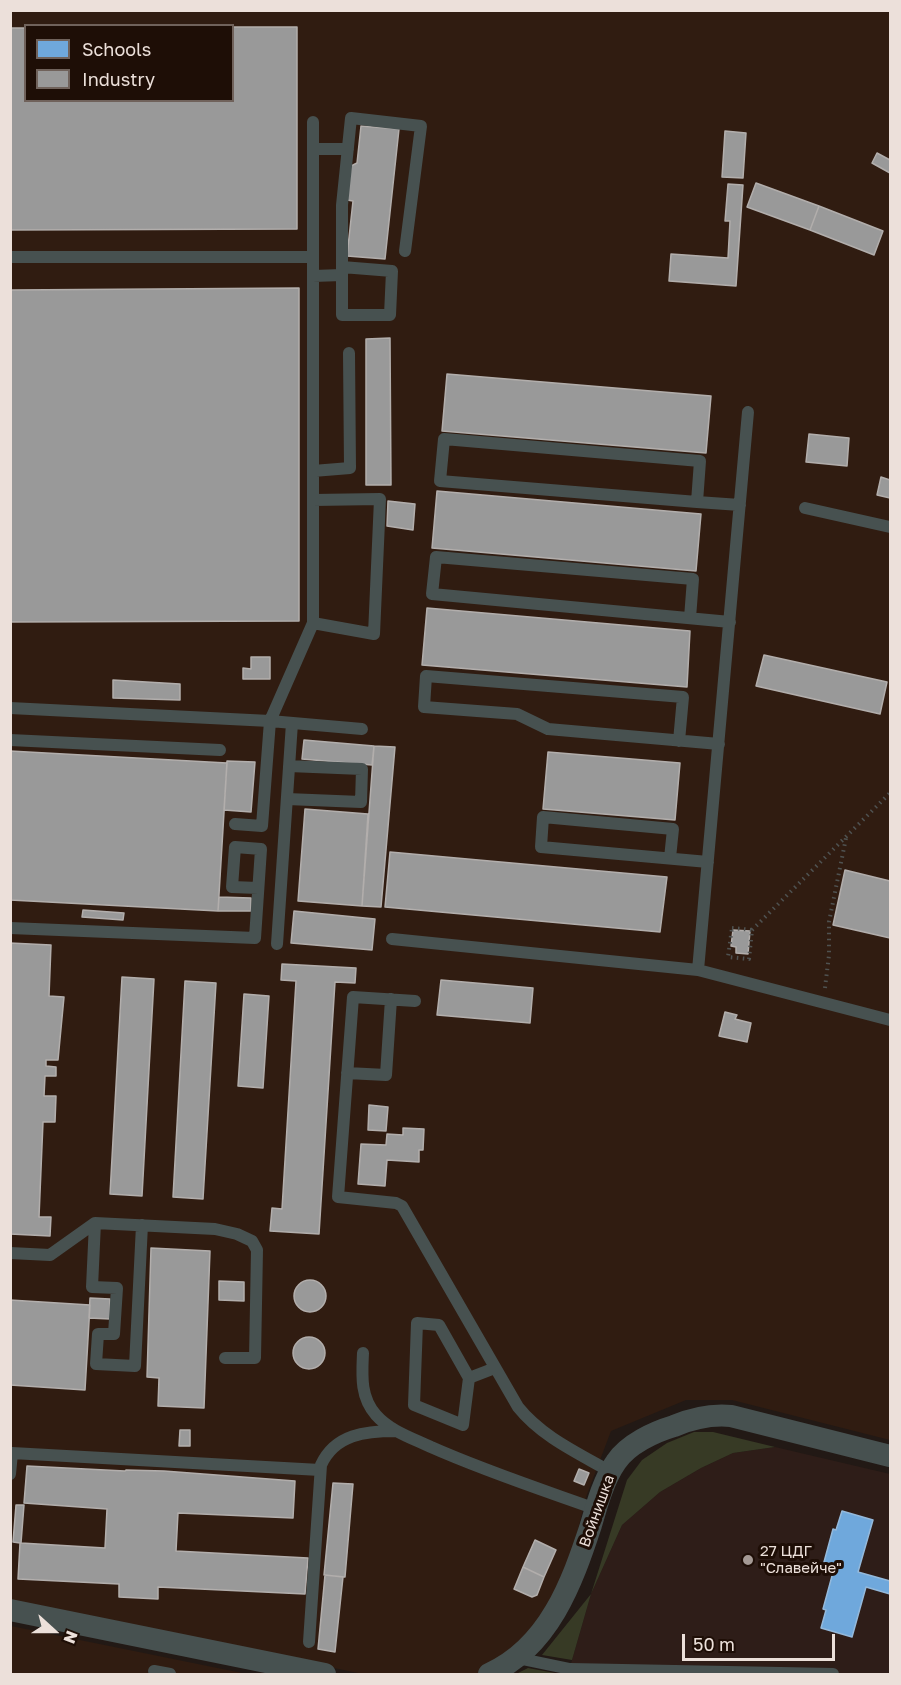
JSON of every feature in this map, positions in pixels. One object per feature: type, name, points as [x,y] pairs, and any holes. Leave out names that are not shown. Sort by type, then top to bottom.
[{"type":"street","name":"Войнишка","points":[[501,1669],[550,1620],[566,1593],[578,1566],[596,1509],[611,1472],[623,1454],[662,1430],[693,1418],[714,1414],[731,1416],[891,1456]]},
{"type":"street","points":[[10,1610],[325,1674]]},
{"type":"lane","points":[[313,276],[342,271],[392,271],[390,315],[342,315],[342,271],[342,205],[351,118],[421,126],[405,251]]},
{"type":"lane","points":[[235,824],[262,826],[270,721],[313,623],[312,122]]},
{"type":"lane","points":[[313,149],[348,149]]},
{"type":"lane","points":[[10,257],[312,257]]},
{"type":"lane","points":[[313,471],[350,468],[350,353]]},
{"type":"lane","points":[[698,970],[748,412]]},
{"type":"lane","points":[[697,502],[700,461],[444,439],[440,481],[697,502],[740,505]]},
{"type":"lane","points":[[313,500],[380,499],[374,634],[313,623]]},
{"type":"lane","points":[[805,508],[891,527]]},
{"type":"lane","points":[[690,618],[693,579],[436,557],[432,594],[730,622]]},
{"type":"lane","points":[[679,741],[682,696],[426,676],[424,707],[517,714],[548,729],[679,741],[719,744]]},
{"type":"lane","points":[[10,708],[270,721],[362,729]]},
{"type":"lane","points":[[277,944],[292,723]]},
{"type":"lane","points":[[10,740],[220,750]]},
{"type":"lane","points":[[286,799],[361,802],[362,769],[289,766]]},
{"type":"lane","points":[[670,858],[673,829],[543,818],[542,847],[670,858],[708,861]]},
{"type":"lane","points":[[10,927],[255,938],[258,888]]},
{"type":"lane","points":[[392,939],[698,970],[891,1020]]},
{"type":"lane","points":[[415,1001],[353,997],[338,1197],[396,1203],[402,1206],[518,1407],[531,1423],[544,1433],[611,1472]]},
{"type":"lane","points":[[347,1073],[386,1075],[391,999]]},
{"type":"lane","points":[[95,1223],[92,1287],[117,1288],[114,1335],[98,1334],[96,1364],[135,1366],[142,1226]]},
{"type":"lane","points":[[10,1252],[50,1255],[95,1223],[215,1229],[237,1234],[252,1241],[257,1250],[255,1358],[225,1358]]},
{"type":"lane","points":[[417,1323],[439,1325],[469,1378],[463,1425],[414,1405],[417,1323]]},
{"type":"lane","points":[[363,1353],[361,1384],[366,1400],[376,1415],[396,1431],[466,1462],[596,1509]]},
{"type":"lane","points":[[469,1378],[495,1368]]},
{"type":"lane","points":[[309,1642],[320,1470],[328,1452],[341,1441],[368,1431],[396,1431]]},
{"type":"lane","points":[[10,1474],[12,1452],[320,1470]]},
{"type":"lane","points":[[501,1669],[833,1674]]},
{"type":"lane","points":[[154,1671],[170,1674]]},
{"type":"path","points":[[752,930],[732,928],[728,957],[749,959],[752,930],[891,793]]},
{"type":"path","points":[[823,1003],[829,955],[829,922],[847,837]]},
{"type":"shaded area","points":[[11,11],[890,11],[890,1440],[732,1400],[686,1400],[611,1431],[586,1497],[570,1562],[543,1617],[495,1665],[476,1674],[363,1674],[11,1601]]},
{"type":"shaded area","name":"27 ЦДГ \"Славейче\"","points":[[775,1447],[890,1474],[890,1674],[568,1674],[591,1594],[622,1525],[660,1492],[701,1468],[733,1453]]},
{"type":"shaded area","points":[[11,1626],[247,1674],[11,1674]]},
{"type":"green space","points":[[694,1432],[713,1432],[775,1447],[733,1453],[701,1468],[660,1492],[622,1525],[591,1594],[627,1480],[642,1460],[667,1443]]},
{"type":"green space","points":[[591,1594],[572,1660],[542,1655]]},
{"type":"green space","points":[[528,1668],[560,1674],[516,1674]]},
{"type":"building: Schools","points":[[842,1511],[873,1520],[858,1572],[890,1581],[890,1594],[866,1587],[852,1637],[821,1628],[826,1610],[823,1609],[835,1565],[824,1562],[833,1529],[836,1530]]},
{"type":"building: Industry","points":[[234,27],[297,27],[297,229],[10,230],[10,28],[24,28],[24,102],[234,102]]},
{"type":"building: Industry","points":[[361,126],[399,129],[385,259],[347,256],[353,201],[347,200],[351,166],[357,163]]},
{"type":"building: Industry","points":[[725,131],[746,133],[743,178],[722,177]]},
{"type":"building: Industry","points":[[877,153],[890,160],[890,173],[872,163]]},
{"type":"building: Industry","points":[[756,183],[819,206],[810,230],[747,207]]},
{"type":"building: Industry","points":[[728,184],[743,185],[736,286],[669,281],[671,254],[728,258],[730,221],[725,221]]},
{"type":"building: Industry","points":[[819,206],[883,231],[874,255],[810,230]]},
{"type":"building: Industry","points":[[299,288],[299,621],[10,622],[10,290]]},
{"type":"building: Industry","points":[[390,338],[391,485],[366,485],[366,339]]},
{"type":"building: Industry","points":[[447,374],[711,396],[706,453],[442,431]]},
{"type":"building: Industry","points":[[809,434],[849,438],[847,466],[806,462]]},
{"type":"building: Industry","points":[[881,477],[890,480],[890,498],[877,495]]},
{"type":"building: Industry","points":[[437,491],[701,514],[696,571],[432,548]]},
{"type":"building: Industry","points":[[388,501],[415,504],[413,530],[387,526]]},
{"type":"building: Industry","points":[[427,608],[690,631],[687,687],[422,665]]},
{"type":"building: Industry","points":[[764,655],[887,682],[880,714],[756,686]]},
{"type":"building: Industry","points":[[251,657],[270,657],[270,679],[243,679],[243,668],[251,669]]},
{"type":"building: Industry","points":[[113,680],[180,684],[180,700],[113,698]]},
{"type":"building: Industry","points":[[304,740],[374,746],[372,765],[302,759]]},
{"type":"building: Industry","points":[[374,746],[395,747],[381,907],[362,906]]},
{"type":"building: Industry","points":[[10,751],[227,763],[218,911],[10,900]]},
{"type":"building: Industry","points":[[548,752],[680,763],[675,820],[543,809]]},
{"type":"building: Industry","points":[[227,761],[255,762],[251,812],[224,810]]},
{"type":"building: Industry","points":[[305,809],[368,814],[362,906],[298,901]]},
{"type":"building: Industry","points":[[390,852],[667,877],[660,932],[385,907]]},
{"type":"building: Industry","points":[[845,870],[890,881],[890,938],[833,925]]},
{"type":"building: Industry","points":[[219,897],[251,898],[251,911],[218,911]]},
{"type":"building: Industry","points":[[83,910],[124,913],[123,920],[82,917]]},
{"type":"building: Industry","points":[[294,911],[375,919],[372,950],[291,943]]},
{"type":"building: Industry","points":[[733,930],[750,931],[748,954],[736,953],[736,947],[731,946]]},
{"type":"building: Industry","points":[[10,943],[51,945],[49,996],[64,997],[58,1060],[46,1060],[46,1066],[56,1067],[56,1076],[45,1076],[44,1096],[56,1096],[55,1122],[43,1122],[39,1217],[51,1217],[50,1236],[10,1234]]},
{"type":"building: Industry","points":[[282,964],[356,968],[355,983],[335,982],[319,1234],[270,1231],[272,1208],[282,1209],[296,981],[281,980]]},
{"type":"building: Industry","points":[[122,977],[154,979],[142,1196],[110,1194]]},
{"type":"building: Industry","points":[[441,980],[533,988],[530,1023],[437,1015]]},
{"type":"building: Industry","points":[[185,981],[216,983],[203,1199],[173,1197]]},
{"type":"building: Industry","points":[[244,994],[269,996],[263,1088],[238,1086]]},
{"type":"building: Industry","points":[[725,1012],[737,1015],[735,1019],[751,1023],[747,1042],[719,1036]]},
{"type":"building: Industry","points":[[369,1105],[388,1107],[386,1131],[368,1130]]},
{"type":"building: Industry","points":[[403,1128],[424,1129],[423,1150],[419,1150],[419,1162],[387,1160],[385,1186],[358,1184],[361,1144],[386,1145],[387,1134],[403,1135]]},
{"type":"building: Industry","points":[[151,1248],[210,1251],[204,1408],[158,1406],[159,1378],[147,1377]]},
{"type":"building: Industry","points":[[310,1280],[321,1285],[326,1296],[321,1307],[310,1312],[299,1307],[294,1296],[299,1285]]},
{"type":"building: Industry","points":[[219,1281],[244,1282],[244,1301],[219,1300]]},
{"type":"building: Industry","points":[[90,1298],[110,1299],[110,1319],[89,1318]]},
{"type":"building: Industry","points":[[10,1300],[90,1305],[85,1390],[10,1385]]},
{"type":"building: Industry","points":[[309,1337],[320,1342],[325,1353],[320,1364],[309,1369],[298,1364],[293,1353],[298,1342]]},
{"type":"building: Industry","points":[[180,1430],[190,1430],[190,1446],[179,1446]]},
{"type":"building: Industry","points":[[27,1466],[164,1471],[295,1481],[293,1518],[178,1513],[176,1551],[308,1558],[305,1594],[158,1587],[158,1599],[119,1597],[119,1584],[18,1579],[20,1543],[13,1542],[16,1505],[24,1505],[21,1543],[105,1548],[107,1509],[24,1503]]},
{"type":"building: Industry","points":[[579,1469],[589,1473],[584,1485],[574,1481]]},
{"type":"building: Industry","points":[[333,1483],[353,1484],[345,1577],[324,1575]]},
{"type":"building: Industry","points":[[535,1540],[556,1550],[544,1577],[523,1567]]},
{"type":"building: Industry","points":[[523,1567],[544,1577],[537,1595],[532,1597],[514,1589]]},
{"type":"building: Industry","points":[[325,1575],[343,1577],[335,1652],[318,1649]]},
{"type":"place","name":"27 ЦДГ \"Славейче\"","points":[[748,1560]]}]
